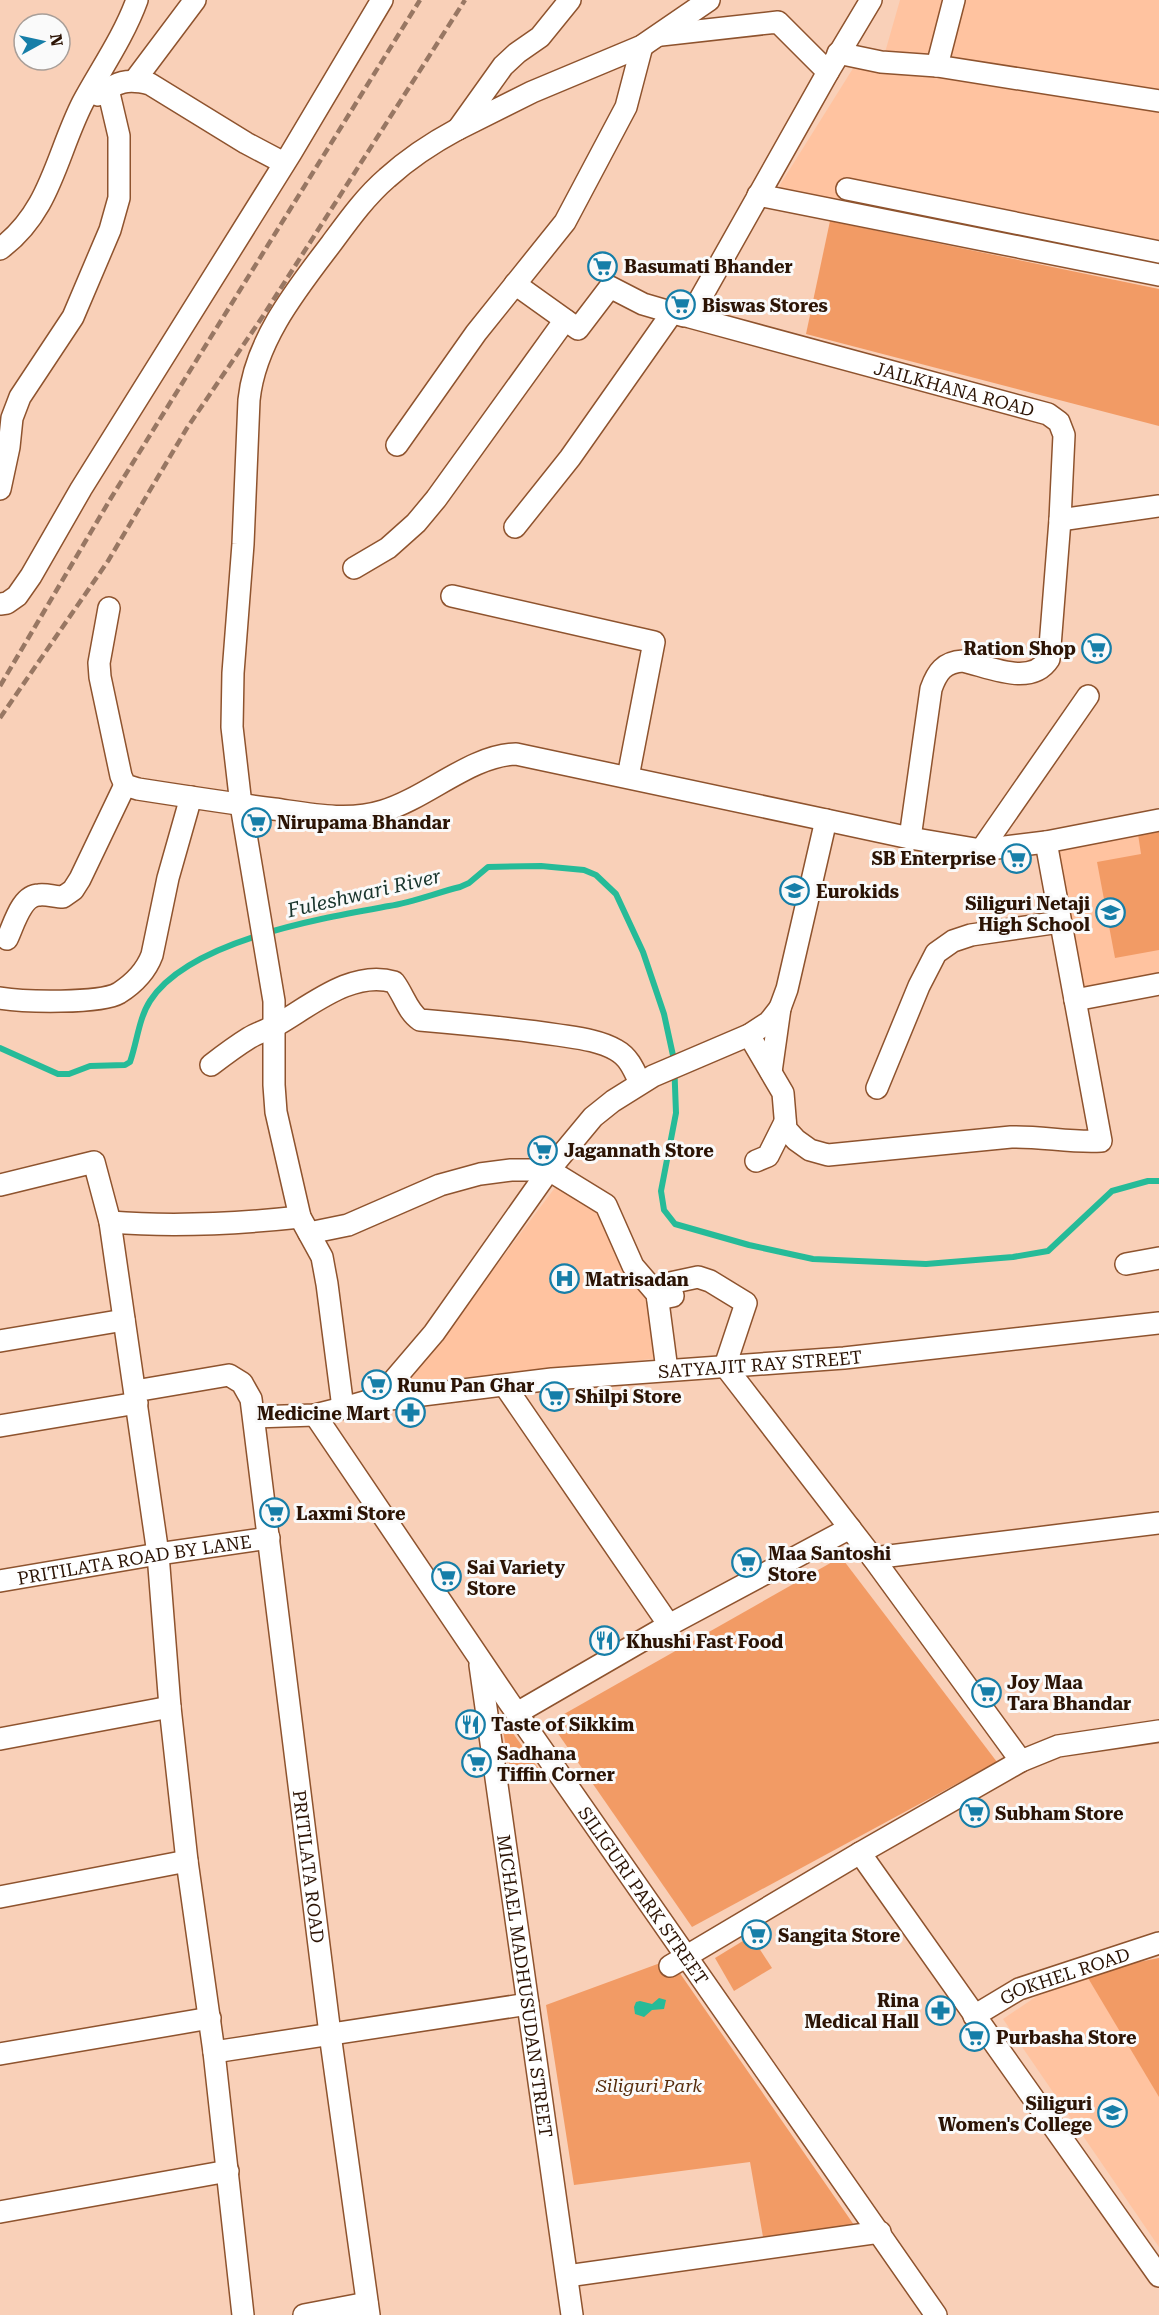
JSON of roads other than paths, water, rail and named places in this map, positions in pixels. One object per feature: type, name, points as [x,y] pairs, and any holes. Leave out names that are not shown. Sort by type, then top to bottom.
[{"type":"street","points":[[0,249],[31,219],[45,196],[82,105],[137,0]]},
{"type":"street","points":[[135,80],[195,0]]},
{"type":"street","points":[[0,604],[7,603],[17,596],[31,576],[81,489],[284,163],[382,0]]},
{"type":"street","points":[[458,129],[503,66],[517,52],[540,38],[570,0]]},
{"type":"street","points":[[353,1405],[322,1257],[305,1225],[276,1112],[274,1001],[241,805],[232,727],[233,673],[243,544],[249,400],[255,366],[261,351],[294,295],[362,204],[401,165],[427,146],[532,92],[650,41],[709,0]]},
{"type":"street","points":[[515,527],[681,315],[758,195],[871,0]]},
{"type":"street","points":[[937,66],[954,0]]},
{"type":"street","points":[[650,41],[778,22],[833,63],[881,62],[937,66],[1159,101]]},
{"type":"street","points":[[396,445],[476,333],[565,222],[626,107],[650,41]]},
{"type":"street","points":[[82,105],[118,82],[135,80],[150,84],[246,143],[284,163]]},
{"type":"street","points":[[0,489],[9,447],[12,418],[20,397],[73,317],[110,230],[119,198],[119,136],[108,89]]},
{"type":"street","points":[[847,189],[1159,252]]},
{"type":"street","points":[[758,195],[1159,275]]},
{"type":"street","points":[[354,568],[388,548],[423,515],[565,320],[515,284]]},
{"type":"street","name":"JAILKHANA ROAD","points":[[565,320],[578,329],[610,287],[643,304],[1048,414],[1059,422],[1064,435],[1060,520],[1048,659],[1043,669],[1027,674],[963,661],[953,662],[939,671],[931,689],[910,838]]},
{"type":"street","points":[[1060,520],[1159,506]]},
{"type":"street","points":[[452,596],[654,642],[628,777]]},
{"type":"street","points":[[109,608],[99,663],[100,677],[121,776],[125,785],[138,789],[241,805],[342,817],[371,814],[400,805],[487,759],[505,754],[527,755],[910,838],[981,850],[1046,842],[1159,820]]},
{"type":"street","points":[[981,850],[1088,696]]},
{"type":"street","points":[[7,939],[24,903],[30,897],[40,894],[63,897],[73,890],[125,785]]},
{"type":"street","points":[[0,998],[40,1001],[104,998],[118,993],[147,968],[152,956],[168,878],[191,797]]},
{"type":"street","points":[[771,1072],[780,1008],[787,989],[826,820]]},
{"type":"street","points":[[749,1035],[783,1093],[786,1129],[810,1150],[828,1155],[1031,1136],[1074,1141],[1101,1141],[1046,842]]},
{"type":"street","points":[[877,1088],[919,986],[936,954],[953,941],[972,935],[1060,922]]},
{"type":"street","points":[[211,1065],[240,1044],[275,1026],[312,1001],[372,978],[394,982],[402,992],[411,1014],[420,1020],[510,1027],[604,1044],[624,1056],[646,1079]]},
{"type":"street","points":[[1075,1000],[1159,984]]},
{"type":"street","points":[[254,1417],[315,1415],[368,1401],[393,1381],[434,1333],[549,1170],[593,1117],[646,1079],[749,1035],[769,1022],[780,1008]]},
{"type":"street","points":[[756,1161],[768,1156],[785,1122]]},
{"type":"street","points":[[0,1185],[94,1162],[110,1222],[158,1554],[170,1707],[187,1861],[210,2018],[243,2315]]},
{"type":"street","points":[[110,1222],[154,1225],[348,1225],[440,1185],[480,1174],[511,1170],[549,1170],[606,1205],[633,1266],[655,1289],[667,1370]]},
{"type":"street","points":[[1126,1264],[1159,1258]]},
{"type":"street","points":[[658,1299],[674,1296],[670,1283],[698,1277],[710,1281],[746,1303],[725,1366],[873,1558],[1021,1761]]},
{"type":"street","points":[[0,1341],[124,1320]]},
{"type":"street","name":"SATYAJIT RAY STREET","points":[[353,1405],[552,1379],[844,1358],[1159,1323]]},
{"type":"street","name":"PRITILATA ROAD","points":[[0,1426],[229,1375],[242,1383],[251,1399],[330,2034],[368,2309]]},
{"type":"street","points":[[505,1386],[669,1625]]},
{"type":"street","name":"SILIGURI PARK STREET","points":[[315,1415],[517,1713],[678,1960],[880,2232],[936,2315]]},
{"type":"street","points":[[873,1558],[1159,1523]]},
{"type":"street","points":[[517,1713],[669,1625],[850,1528]]},
{"type":"street","name":"PRITILATA ROAD BY LANE","points":[[0,1581],[269,1538]]},
{"type":"street","name":"MICHAEL MADHUSUDAN STREET","points":[[479,1657],[572,2315]]},
{"type":"street","points":[[0,1739],[170,1707]]},
{"type":"street","points":[[678,1960],[1021,1761],[1058,1746],[1159,1731]]},
{"type":"street","points":[[860,1853],[1159,2276]]},
{"type":"street","points":[[0,1897],[187,1861]]},
{"type":"street","name":"GOKHEL ROAD","points":[[974,2016],[1018,1989],[1159,1943]]},
{"type":"street","points":[[214,2052],[528,2004]]},
{"type":"street","points":[[0,2054],[210,2018]]},
{"type":"street","points":[[0,2212],[228,2171]]},
{"type":"street","points":[[567,2276],[880,2232]]},
{"type":"street","points":[[304,2315],[368,2309]]},
{"type":"water","points":[[659,1998],[666,2000],[664,2009],[652,2010],[644,2017],[635,2014],[636,2002],[652,2004]]},
{"type":"waterway","name":"Fuleshwari River","points":[[0,1048],[58,1074],[69,1074],[90,1066],[125,1065],[130,1062],[141,1022],[150,1001],[169,980],[195,962],[225,947],[295,925],[416,900],[460,887],[469,883],[488,867],[541,866],[584,870],[596,875],[616,894],[643,952],[664,1014],[674,1060],[676,1113],[661,1191],[664,1210],[675,1224],[749,1245],[813,1259],[926,1264],[1013,1257],[1048,1251],[1112,1191],[1148,1181],[1159,1181]]},
{"type":"railway","points":[[0,686],[111,498],[420,0]]},
{"type":"railway","points":[[0,718],[108,561],[187,428],[263,316],[465,0]]},
{"type":"place","name":"Basumati Bhander","points":[[603,266]]},
{"type":"place","name":"Biswas Stores","points":[[681,305]]},
{"type":"place","name":"Ration Shop","points":[[1097,648]]},
{"type":"place","name":"Nirupama Bhandar","points":[[256,822]]},
{"type":"place","name":"SB Enterprise","points":[[1017,858]]},
{"type":"place","name":"Eurokids","points":[[795,891]]},
{"type":"place","name":"Siliguri Netaji High School","points":[[1111,913]]},
{"type":"place","name":"Jagannath Store","points":[[543,1150]]},
{"type":"place","name":"Matrisadan","points":[[564,1279]]},
{"type":"place","name":"Runu Pan Ghar","points":[[376,1385]]},
{"type":"place","name":"Shilpi Store","points":[[554,1396]]},
{"type":"place","name":"Medicine Mart","points":[[411,1413]]},
{"type":"place","name":"Laxmi Store","points":[[275,1513]]},
{"type":"place","name":"Maa Santoshi Store","points":[[747,1563]]},
{"type":"place","name":"Sai Variety Store","points":[[446,1577]]},
{"type":"place","name":"Khushi Fast Food","points":[[605,1641]]},
{"type":"place","name":"Joy Maa Tara Bhandar","points":[[986,1692]]},
{"type":"place","name":"Taste of Sikkim","points":[[470,1724]]},
{"type":"place","name":"Sadhana Tiffin Corner","points":[[476,1763]]},
{"type":"place","name":"Subham Store","points":[[974,1813]]},
{"type":"place","name":"Sangita Store","points":[[757,1935]]},
{"type":"place","name":"Rina Medical Hall","points":[[940,2010]]},
{"type":"place","name":"Purbasha Store","points":[[975,2037]]},
{"type":"place","name":"Siliguri Women's College","points":[[1113,2113]]},
{"type":"park label","name":"Siliguri Park","points":[[649,2085]]}]
